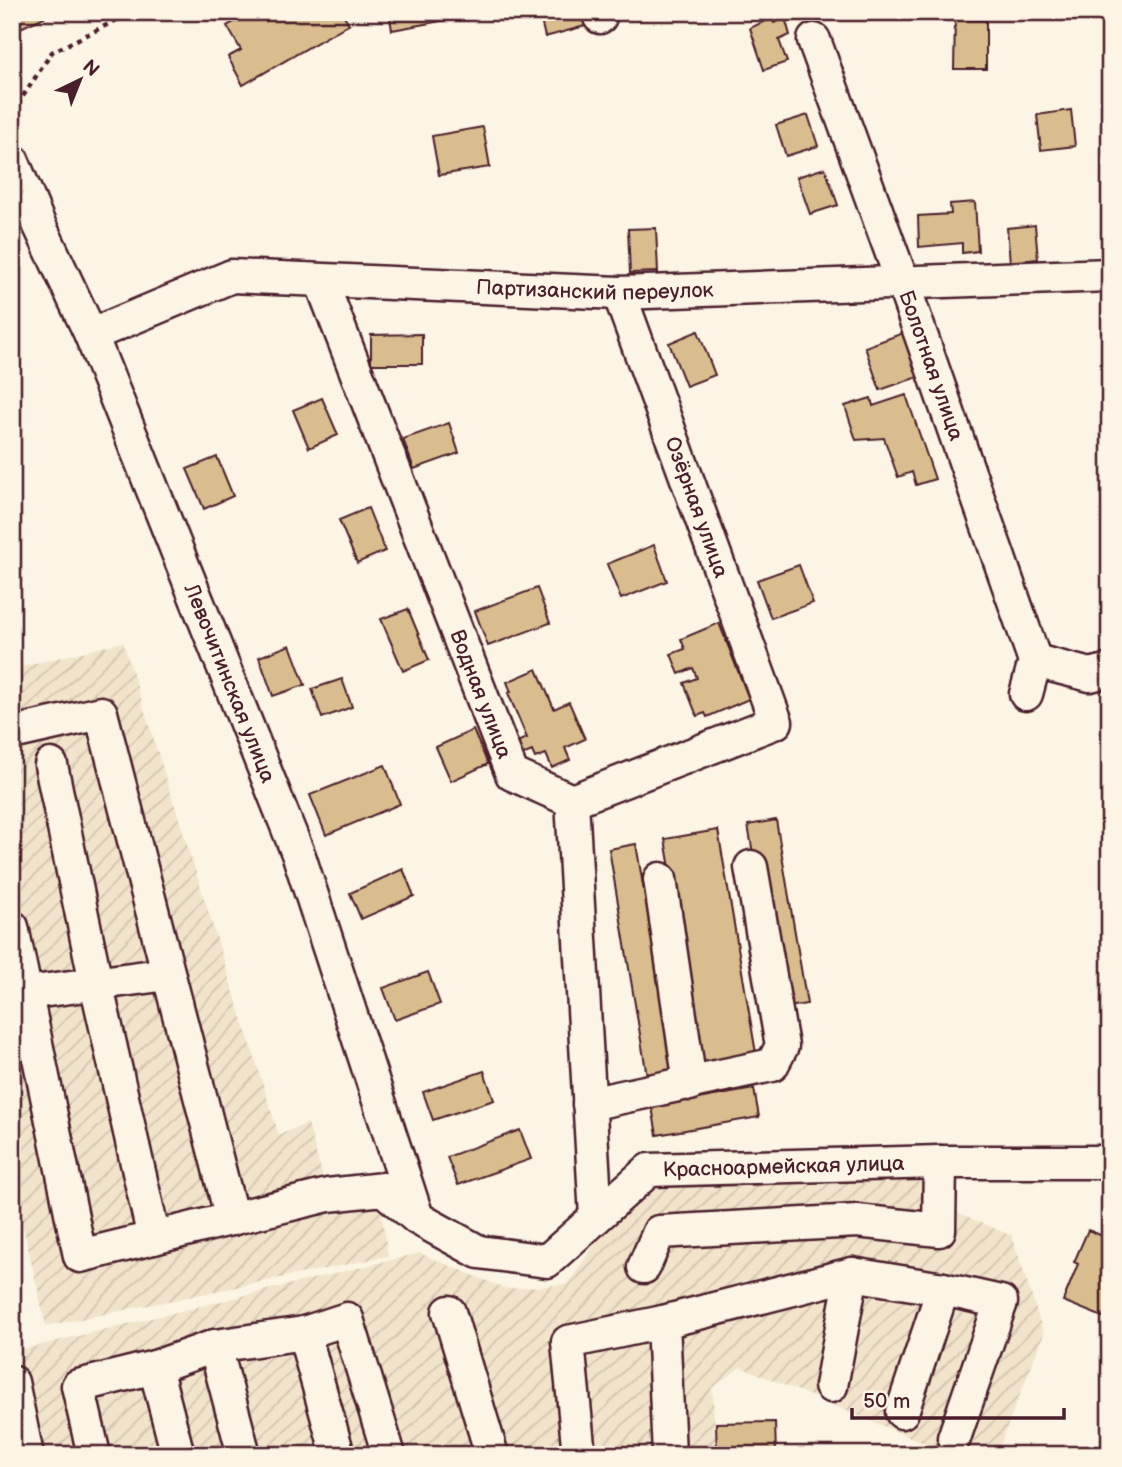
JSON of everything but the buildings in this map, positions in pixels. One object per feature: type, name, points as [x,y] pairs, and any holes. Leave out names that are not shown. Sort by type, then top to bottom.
[{"type":"street","name":"Болотная улица","points":[[814,40],[902,281],[1035,661]]},
{"type":"street","name":"Левочитинская улица","points":[[12,160],[25,215],[91,335],[299,856],[417,1218]]},
{"type":"street","name":"Партизанский переулок","points":[[91,335],[232,276],[619,293],[1110,275]]},
{"type":"street","name":"Водная улица","points":[[321,281],[512,774],[572,801]]},
{"type":"street","name":"Озёрная улица","points":[[572,801],[776,722],[619,293]]},
{"type":"street","points":[[1026,694],[1035,661],[1090,675],[1110,670]]},
{"type":"street","points":[[12,733],[101,713],[232,1219],[79,1256],[12,927]]},
{"type":"street","points":[[51,765],[96,983],[154,1238]]},
{"type":"street","points":[[572,801],[596,1217]]},
{"type":"street","points":[[589,1104],[772,1065],[782,1046],[751,867]]},
{"type":"street","points":[[660,879],[690,1084]]},
{"type":"street","points":[[26,993],[169,975]]},
{"type":"street","points":[[644,1267],[659,1232],[857,1222],[939,1230],[940,1162]]},
{"type":"street","name":"Красноармейская улица","points":[[232,1219],[328,1195],[383,1189],[417,1218],[479,1252],[547,1261],[649,1170],[940,1162],[1110,1162]]},
{"type":"street","points":[[831,1386],[852,1274]]},
{"type":"street","points":[[579,1455],[568,1342],[663,1322],[852,1274],[943,1289],[1000,1302],[954,1438]]},
{"type":"street","points":[[902,1412],[943,1289]]},
{"type":"street","points":[[449,1312],[492,1455]]},
{"type":"street","points":[[94,1455],[78,1386],[155,1367],[215,1346],[304,1333],[347,1318],[389,1455]]},
{"type":"street","points":[[663,1322],[669,1455]]},
{"type":"street","points":[[304,1333],[338,1455]]},
{"type":"street","points":[[215,1346],[244,1455]]},
{"type":"street","points":[[155,1367],[178,1455]]},
{"type":"street","points":[[12,1382],[27,1455]]},
{"type":"path","points":[[12,113],[52,52],[133,12]]},
{"type":"shaded area","points":[[123,642],[279,1135],[308,1123],[332,1211],[380,1202],[388,1256],[46,1326],[12,1179],[12,669]]},
{"type":"shaded area","points":[[953,1173],[952,1210],[1012,1236],[1044,1334],[996,1455],[953,1455],[741,1367],[712,1388],[717,1455],[43,1455],[16,1351],[419,1253],[507,1289],[568,1284],[619,1207],[653,1189]]}]
